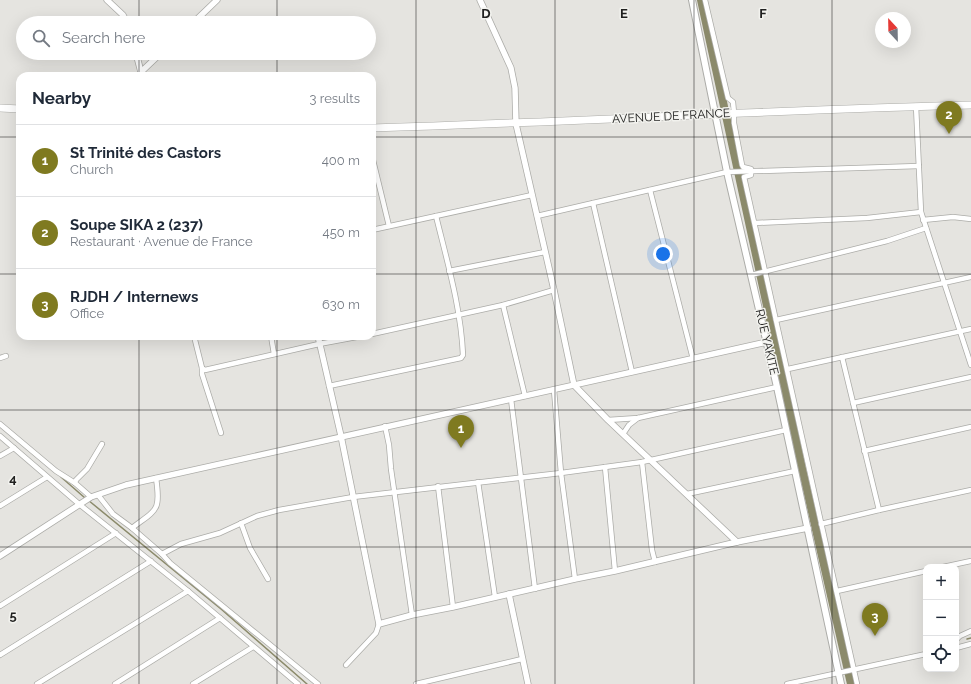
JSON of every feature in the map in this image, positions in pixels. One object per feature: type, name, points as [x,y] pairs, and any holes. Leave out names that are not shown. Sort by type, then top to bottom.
[{"type":"main road","name":"RUE YAKITE","points":[[692,0],[718,113],[728,171],[777,387],[841,684]]},
{"type":"main road","name":"AVENUE DE FRANCE","points":[[376,128],[516,124],[718,113],[971,105]]},
{"type":"main road","points":[[0,108],[16,109]]},
{"type":"street","points":[[106,0],[124,16]]},
{"type":"street","points":[[200,16],[217,0]]},
{"type":"street","points":[[480,0],[511,68],[515,88],[516,124],[574,385],[608,420],[688,494],[737,542]]},
{"type":"street","points":[[705,0],[728,98],[732,102],[734,123],[742,165],[743,167],[751,169],[752,172]]},
{"type":"street","points":[[138,60],[141,72]]},
{"type":"street","points":[[143,72],[154,60]]},
{"type":"street","points":[[916,106],[921,212],[971,365]]},
{"type":"street","points":[[537,216],[728,171],[743,170],[752,172],[919,166]]},
{"type":"street","points":[[752,172],[751,175],[744,177],[857,684]]},
{"type":"street","points":[[376,174],[388,226]]},
{"type":"street","points":[[650,190],[693,359]]},
{"type":"street","points":[[376,229],[532,196]]},
{"type":"street","points":[[592,203],[632,372]]},
{"type":"street","points":[[755,223],[867,218],[921,212]]},
{"type":"street","points":[[329,386],[461,358],[463,355],[458,314],[436,216]]},
{"type":"street","points":[[923,220],[952,217],[971,219]]},
{"type":"street","points":[[751,275],[887,241],[926,228]]},
{"type":"street","points":[[449,271],[545,252]]},
{"type":"street","points":[[776,320],[971,277]]},
{"type":"street","points":[[376,333],[503,305],[554,290]]},
{"type":"street","points":[[503,305],[525,396]]},
{"type":"street","points":[[788,369],[971,329]]},
{"type":"street","points":[[195,340],[202,368],[202,374],[221,433]]},
{"type":"street","points":[[272,340],[274,354]]},
{"type":"street","points":[[318,340],[341,436],[352,497],[379,624],[376,633],[346,665]]},
{"type":"street","points":[[202,368],[209,370],[340,340]]},
{"type":"street","points":[[0,556],[92,497],[126,485],[766,342]]},
{"type":"street","points":[[0,358],[6,356]]},
{"type":"street","points":[[842,357],[879,510]]},
{"type":"street","points":[[853,403],[971,377]]},
{"type":"street","points":[[608,420],[638,418],[777,387]]},
{"type":"street","points":[[554,390],[561,473],[575,579]]},
{"type":"street","points":[[511,399],[535,589]]},
{"type":"street","points":[[623,434],[629,425],[638,418]]},
{"type":"street","points":[[0,424],[56,471],[75,483],[92,497]]},
{"type":"street","points":[[385,426],[389,445],[390,469],[412,614]]},
{"type":"street","points":[[864,451],[971,427]]},
{"type":"street","points":[[162,554],[171,548],[220,532],[257,516],[279,510],[352,497],[394,493],[438,486],[521,478],[642,462],[786,430]]},
{"type":"street","points":[[0,436],[47,477],[188,591],[298,684]]},
{"type":"street","points":[[75,483],[87,469],[102,444]]},
{"type":"street","points":[[0,456],[14,448]]},
{"type":"street","points":[[642,462],[652,550],[656,562]]},
{"type":"street","points":[[605,467],[616,571]]},
{"type":"street","points":[[688,494],[795,471]]},
{"type":"street","points":[[0,506],[47,477]]},
{"type":"street","points":[[132,528],[156,508],[158,502],[156,478]]},
{"type":"street","points":[[478,482],[496,597]]},
{"type":"street","points":[[438,486],[453,607]]},
{"type":"street","points":[[821,524],[971,490]]},
{"type":"street","points":[[98,495],[113,514],[132,528],[162,554],[170,563],[318,684]]},
{"type":"street","points":[[241,523],[250,548],[268,579]]},
{"type":"street","points":[[379,624],[412,614],[453,607],[656,562],[737,542],[808,528]]},
{"type":"street","points":[[0,606],[116,533]]},
{"type":"street","points":[[0,655],[151,561]]},
{"type":"street","points":[[957,564],[971,561]]},
{"type":"street","points":[[837,591],[923,572]]},
{"type":"street","points":[[37,684],[188,591]]},
{"type":"street","points":[[509,594],[528,684]]},
{"type":"street","points":[[115,684],[220,618]]},
{"type":"street","points":[[959,637],[971,631]]},
{"type":"street","points":[[959,647],[971,644]]},
{"type":"street","points":[[194,684],[253,647]]},
{"type":"street","points":[[787,684],[923,655]]},
{"type":"street","points":[[416,684],[522,659]]},
{"type":"waterway","points":[[701,0],[802,468],[851,684]]},
{"type":"waterway","points":[[61,477],[85,498]]},
{"type":"waterway","points":[[88,500],[221,609],[307,684]]},
{"type":"waterway","points":[[967,639],[971,638]]},
{"type":"place","name":"Soupe SIKA 2 (237)","points":[[949,134]]},
{"type":"place","name":"St Trinité des Castors","points":[[461,448]]},
{"type":"place","name":"RJDH / Internews","points":[[875,636]]}]
